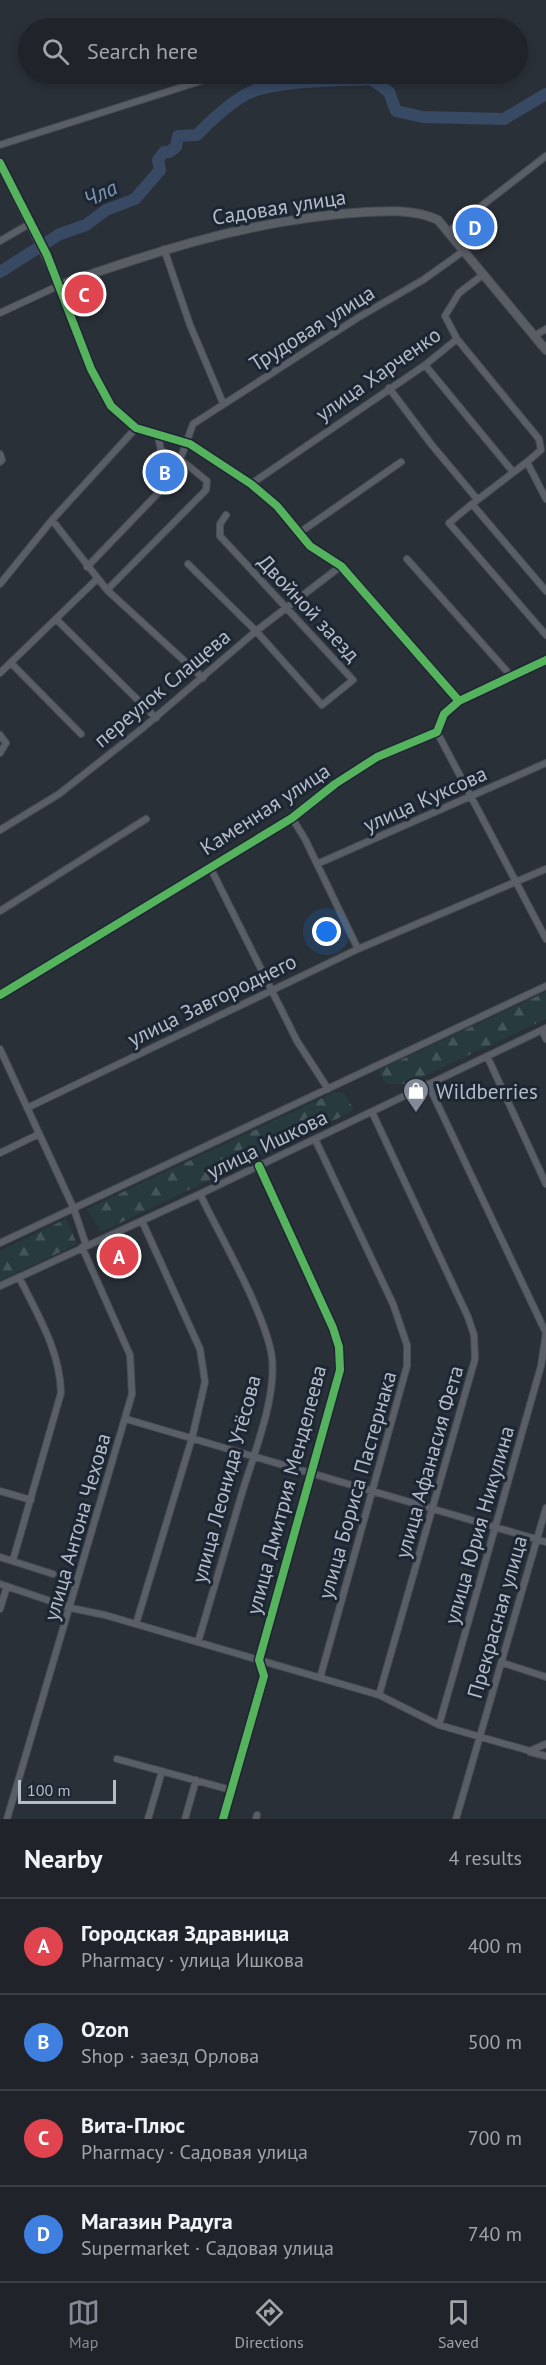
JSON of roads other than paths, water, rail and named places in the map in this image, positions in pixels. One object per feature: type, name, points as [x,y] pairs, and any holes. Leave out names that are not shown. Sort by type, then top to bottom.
[{"type":"street","points":[[0,145],[192,84]]},
{"type":"street","points":[[448,231],[546,156]]},
{"type":"street","points":[[0,164],[47,255],[91,369],[111,406],[136,428],[185,442],[251,484],[277,506],[310,546],[341,566],[459,701]]},
{"type":"street","name":"Садовая улица","points":[[0,313],[60,285],[164,249],[233,230],[377,211],[427,215],[438,220],[546,350]]},
{"type":"street","points":[[0,241],[31,223]]},
{"type":"street","points":[[164,249],[190,325],[223,403]]},
{"type":"street","name":"Трудовая улица","points":[[180,460],[193,424],[358,317],[423,280],[465,250]]},
{"type":"street","name":"улица Харченко","points":[[484,274],[459,293],[445,316],[457,339],[539,439],[541,450],[527,462]]},
{"type":"street","points":[[534,336],[546,329]]},
{"type":"street","name":"улица Харченко","points":[[251,484],[425,365],[457,339]]},
{"type":"street","points":[[425,365],[513,472]]},
{"type":"street","points":[[389,388],[546,591]]},
{"type":"street","points":[[0,584],[52,520],[136,428]]},
{"type":"street","points":[[107,590],[206,490],[207,481],[180,460],[161,451],[158,435]]},
{"type":"street","points":[[0,454],[2,460],[0,462]]},
{"type":"street","points":[[299,533],[401,462]]},
{"type":"street","points":[[546,499],[527,462],[449,523],[546,635]]},
{"type":"street","points":[[87,567],[186,464]]},
{"type":"street","name":"Двойной заезд","points":[[188,564],[256,631],[322,705],[352,680],[220,536],[220,524],[226,515]]},
{"type":"street","points":[[52,520],[107,590],[203,678]]},
{"type":"street","points":[[407,559],[512,677]]},
{"type":"street","name":"переулок Слащева","points":[[0,830],[59,794],[156,718],[256,631],[341,566]]},
{"type":"street","points":[[0,673],[97,579]]},
{"type":"street","points":[[57,620],[156,718]]},
{"type":"street","points":[[546,660],[459,701],[444,714],[437,732],[546,939]]},
{"type":"street","points":[[11,663],[81,734]]},
{"type":"street","name":"Каменная улица","points":[[0,995],[292,818],[335,784],[377,757],[437,732]]},
{"type":"street","points":[[0,735],[6,743],[0,753]]},
{"type":"street","name":"улица Куксова","points":[[317,864],[546,763]]},
{"type":"street","points":[[292,818],[317,864],[357,949]]},
{"type":"street","points":[[0,911],[146,819]]},
{"type":"street","points":[[210,867],[297,1041],[328,1089]]},
{"type":"street","name":"улица Завгороднего","points":[[27,1108],[270,989],[357,949],[546,869]]},
{"type":"street","name":"улица Ишкова","points":[[0,1243],[546,986]]},
{"type":"street","points":[[544,1029],[546,1039]]},
{"type":"street","name":"улица Ишкова","points":[[0,1286],[200,1194],[544,1029]]},
{"type":"street","name":"улица Антона Чехова","points":[[0,1049],[74,1209],[84,1246],[130,1355],[132,1394],[71,1608],[7,1819]]},
{"type":"street","points":[[487,1056],[546,1184]]},
{"type":"street","points":[[0,1070],[8,1066]]},
{"type":"street","points":[[428,1084],[546,1333]]},
{"type":"street","name":"улица Афанасия Фета","points":[[372,1112],[468,1317],[474,1335],[475,1359],[434,1510],[379,1695]]},
{"type":"street","points":[[0,1153],[39,1134]]},
{"type":"street","name":"улица Бориса Пастернака","points":[[315,1139],[393,1304],[407,1345],[404,1385],[320,1678]]},
{"type":"street","name":"улица Дмитрия Менделеева","points":[[223,1819],[264,1676],[259,1660],[337,1389],[340,1370],[339,1347],[324,1308],[259,1166]]},
{"type":"street","name":"улица Леонида Утёсова","points":[[198,1642],[253,1456],[272,1382],[270,1347],[259,1316],[200,1194]]},
{"type":"street","points":[[136,1624],[192,1438],[205,1382],[200,1349],[142,1221]]},
{"type":"street","points":[[13,1560],[57,1409],[60,1373],[56,1353],[19,1277]]},
{"type":"street","name":"улица Юрия Никулина","points":[[439,1725],[541,1366],[546,1333]]},
{"type":"street","points":[[126,1419],[546,1542]]},
{"type":"street","points":[[0,1491],[31,1500]]},
{"type":"street","name":"Прекрасная улица","points":[[456,1819],[546,1508]]},
{"type":"street","points":[[0,1557],[53,1574]]},
{"type":"street","points":[[0,1609],[3,1585],[71,1608],[136,1624],[379,1695],[439,1725],[480,1735],[546,1756]]},
{"type":"street","points":[[502,1663],[546,1677]]},
{"type":"street","points":[[530,1751],[546,1744]]},
{"type":"street","points":[[117,1759],[231,1790]]},
{"type":"street","points":[[148,1819],[162,1771]]},
{"type":"street","points":[[185,1819],[196,1780]]},
{"type":"waterway","name":"Чла","points":[[0,272],[60,234],[86,225],[106,210],[135,199],[160,170],[158,160],[164,152],[169,152],[176,147],[178,136],[197,135],[244,95],[263,88],[285,84]]},
{"type":"waterway","name":"Чла","points":[[378,84],[389,92],[396,111],[423,117],[504,119],[546,94]]},
{"type":"place","name":"Магазин Радуга","points":[[475,227]]},
{"type":"place","name":"Вита-Плюс","points":[[84,294]]},
{"type":"place","name":"Ozon","points":[[165,472]]},
{"type":"place","name":"Wildberries","points":[[416,1114]]},
{"type":"place","name":"Городская Здравница","points":[[119,1256]]}]
